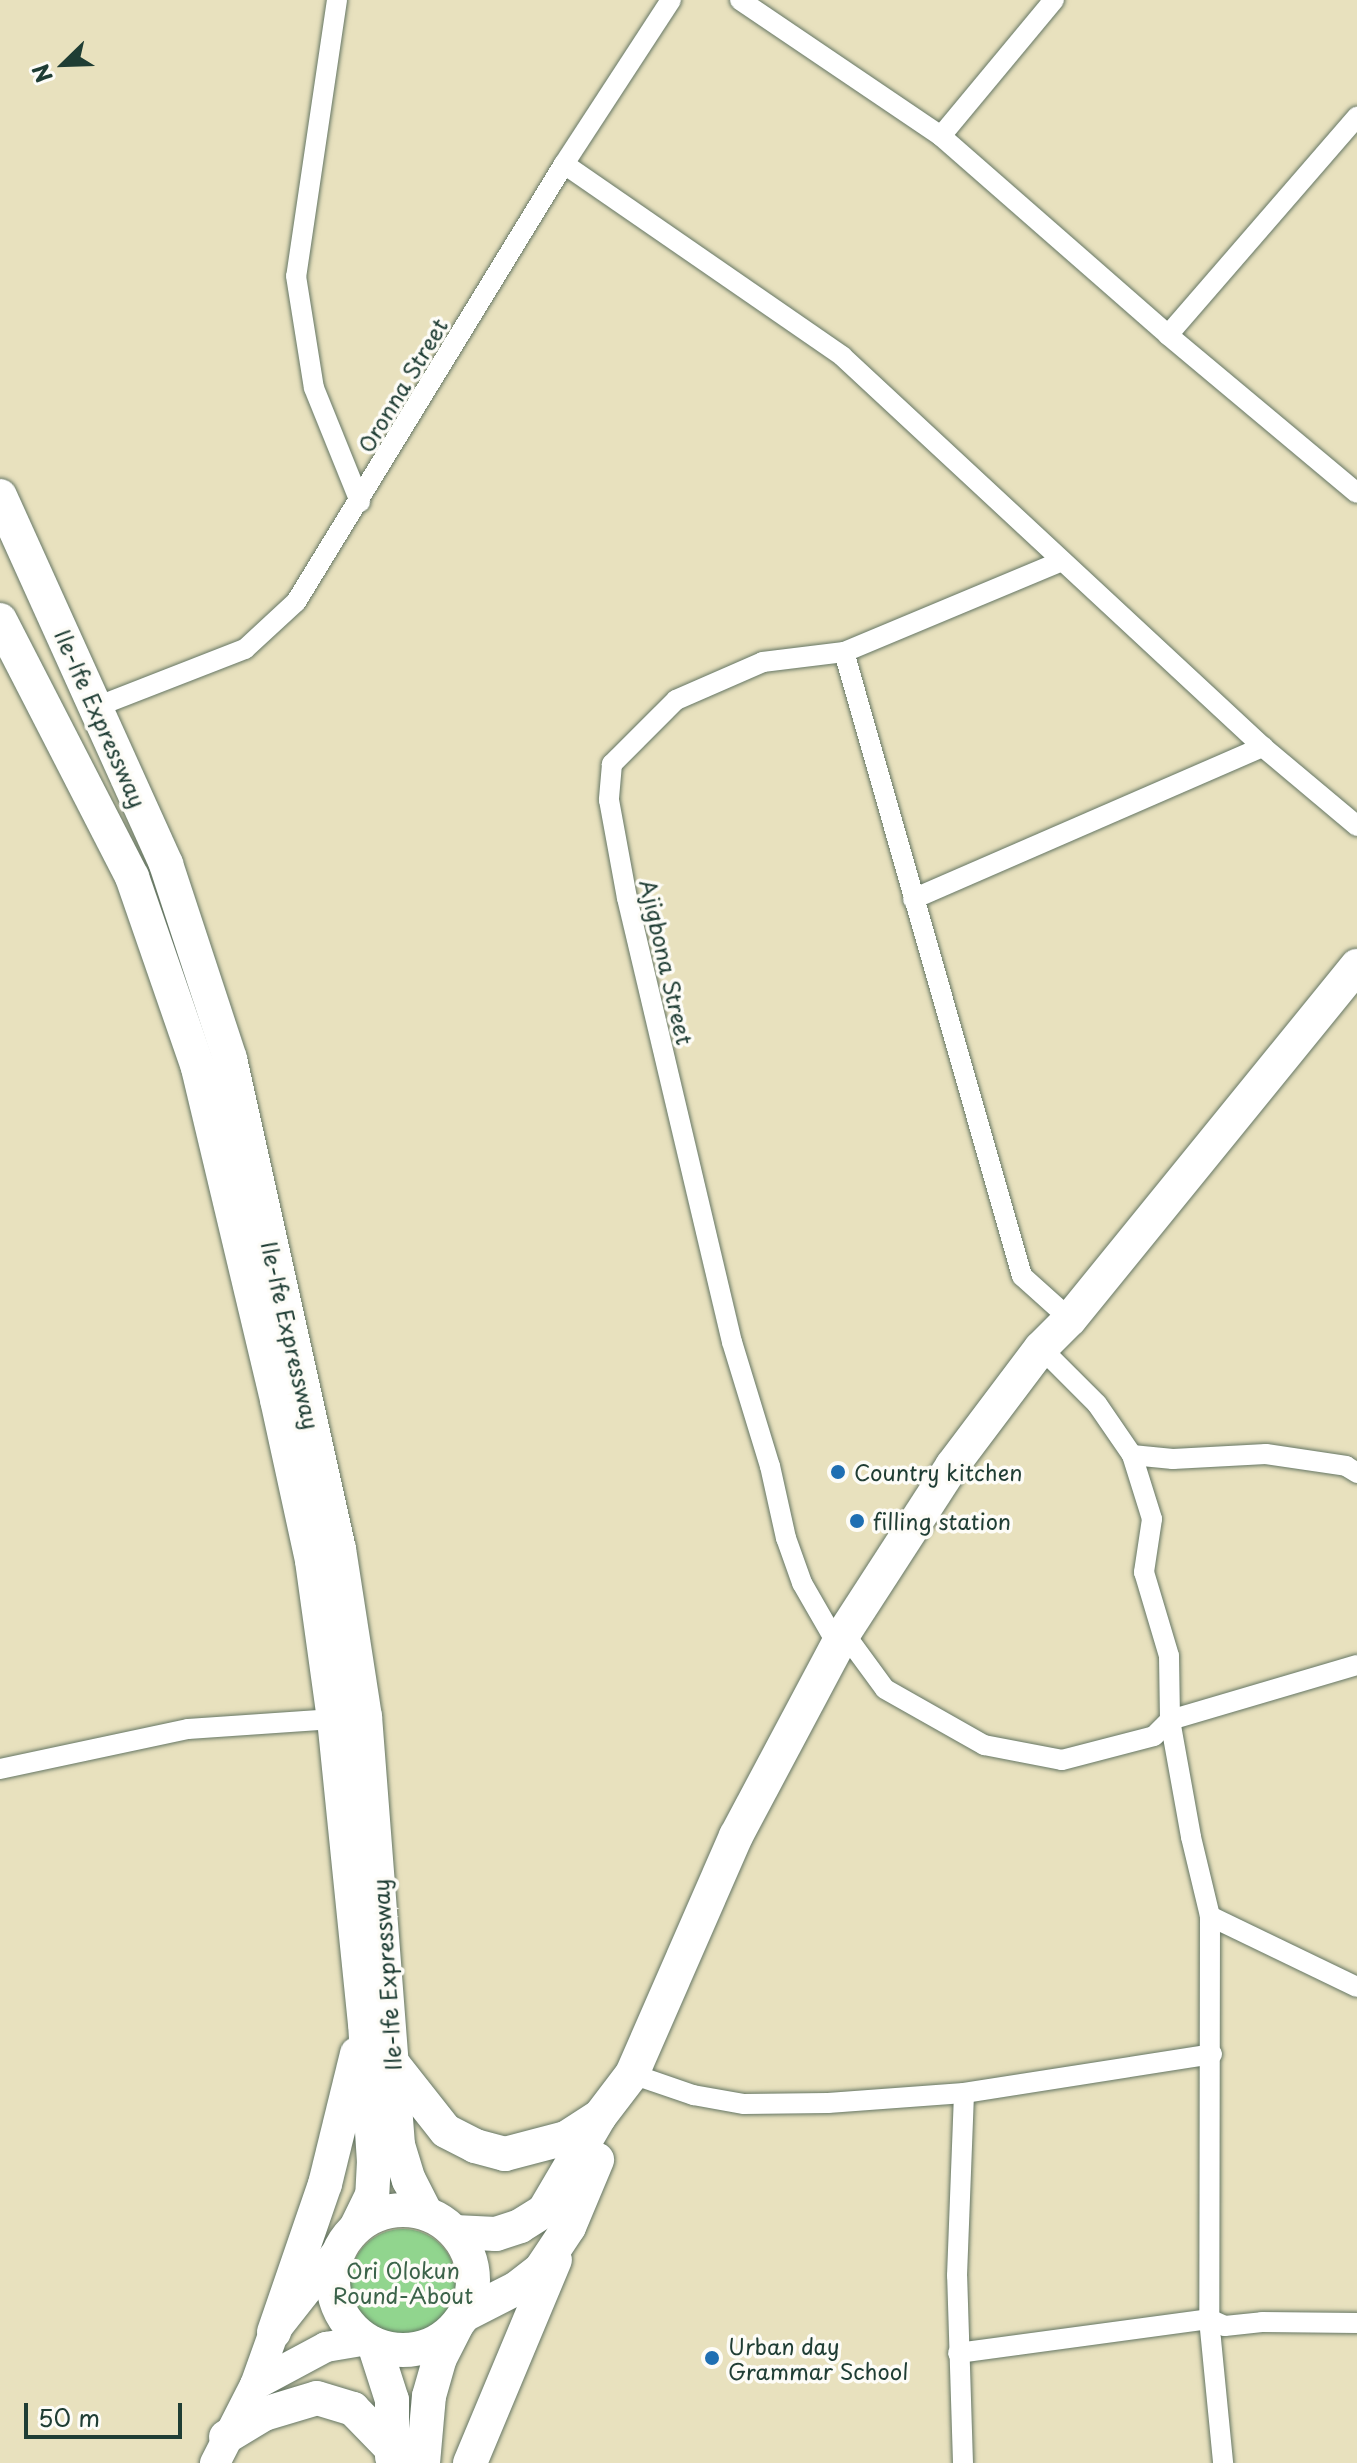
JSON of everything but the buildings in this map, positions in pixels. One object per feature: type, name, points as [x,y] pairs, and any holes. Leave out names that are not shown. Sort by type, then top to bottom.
[{"type":"main road","name":"Ile-Ife Expressway","points":[[0,496],[166,864],[230,1059],[339,1549],[365,1716],[398,2145],[409,2180],[426,2213]]},
{"type":"main road","name":"Ile-Ife Expressway","points":[[0,620],[132,877],[198,1068],[312,1561],[334,1719],[365,2023],[373,2143],[372,2195],[349,2236]]},
{"type":"main road","points":[[470,2463],[632,2074],[736,1836],[844,1633],[952,1466],[1041,1348],[1070,1319],[1357,966]]},
{"type":"main road","points":[[220,2450],[255,2385],[274,2332],[338,2136],[365,2023]]},
{"type":"main road","points":[[393,2064],[446,2131],[475,2146],[505,2154],[566,2138],[600,2116]]},
{"type":"main road","points":[[455,2232],[496,2234],[520,2226],[544,2211],[600,2116],[632,2074]]},
{"type":"main road","points":[[338,2136],[373,2143]]},
{"type":"main road","points":[[274,2332],[349,2236],[378,2214],[402,2209],[426,2213],[455,2232],[468,2250],[474,2271],[473,2293],[439,2360],[429,2396],[423,2463]]},
{"type":"main road","points":[[349,2236],[334,2267],[333,2288],[339,2309],[351,2327],[371,2342],[396,2350],[418,2349],[439,2341],[461,2320],[517,2288],[541,2269],[569,2227]]},
{"type":"main road","points":[[255,2385],[326,2347],[371,2342]]},
{"type":"main road","points":[[371,2342],[392,2400],[392,2456]]},
{"type":"main road","points":[[220,2450],[273,2410],[317,2398],[353,2409],[392,2456]]},
{"type":"street","points":[[337,0],[296,276],[314,388],[360,502]]},
{"type":"street","name":"Oronna Street","points":[[96,707],[245,649],[296,602],[564,164],[671,0]]},
{"type":"street","points":[[740,0],[941,136],[1168,335],[1357,493]]},
{"type":"street","points":[[941,136],[1054,0]]},
{"type":"street","points":[[1168,335],[1357,117]]},
{"type":"street","points":[[564,164],[842,356],[1263,747],[1357,826]]},
{"type":"street","name":"Ajigbona Street","points":[[844,1633],[833,1637],[802,1583],[786,1538],[770,1466],[728,1327],[627,898],[609,800],[612,764],[676,700],[763,662],[844,652],[1062,561]]},
{"type":"street","points":[[844,652],[1022,1276],[1070,1319]]},
{"type":"street","points":[[913,899],[1263,747]]},
{"type":"street","points":[[1041,1348],[1097,1404],[1132,1455],[1152,1519],[1144,1572],[1169,1656],[1170,1720],[1191,1837],[1210,1916],[1209,2319],[1223,2463]]},
{"type":"street","points":[[1132,1455],[1173,1459],[1266,1454],[1346,1466],[1357,1473]]},
{"type":"street","points":[[844,1633],[885,1689],[984,1745],[1062,1760],[1154,1736],[1170,1720],[1357,1665]]},
{"type":"street","points":[[0,1769],[188,1729],[334,1719]]},
{"type":"street","points":[[1210,1916],[1357,1987]]},
{"type":"street","points":[[632,2074],[693,2095],[744,2104],[828,2103],[964,2093],[1212,2054]]},
{"type":"street","points":[[963,2463],[958,2353],[964,2093]]},
{"type":"street","points":[[958,2353],[1209,2319],[1225,2326],[1262,2322],[1357,2323]]},
{"type":"green space","name":"Ori Olokun Round-About","points":[[403,2229],[423,2233],[440,2245],[452,2262],[456,2282],[452,2302],[440,2319],[423,2331],[403,2335],[383,2331],[366,2319],[354,2302],[350,2282],[354,2262],[366,2245],[383,2233]]},
{"type":"place","name":"Country kitchen","points":[[838,1472]]},
{"type":"place","name":"filling station","points":[[857,1521]]},
{"type":"place","name":"Urban day Grammar School","points":[[712,2358]]}]
